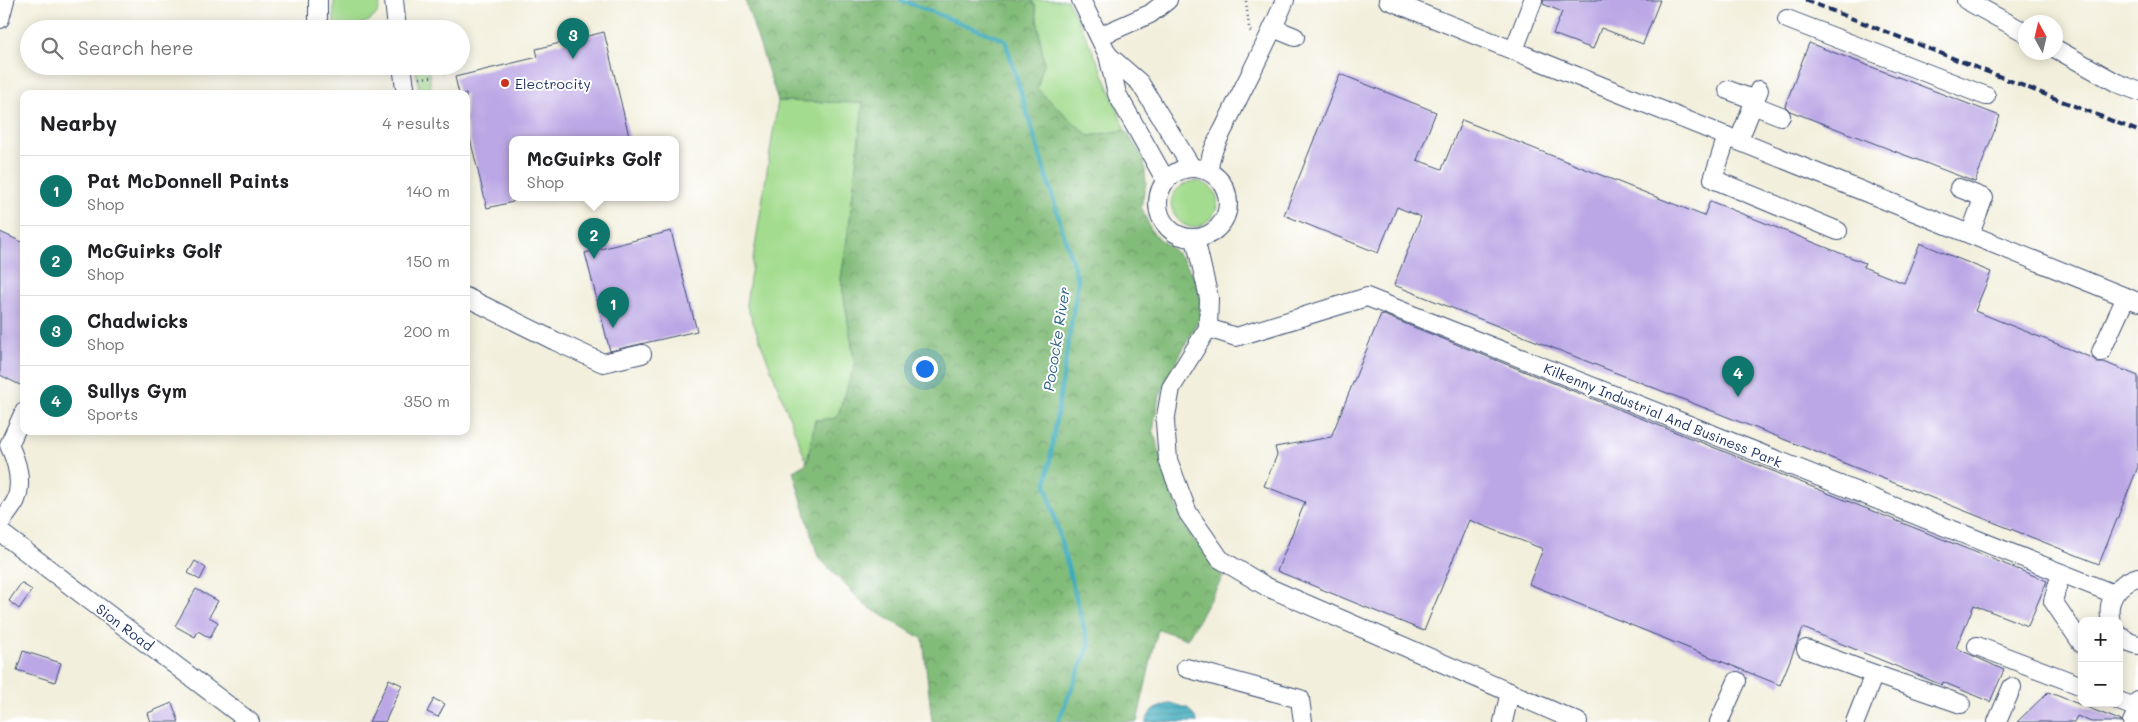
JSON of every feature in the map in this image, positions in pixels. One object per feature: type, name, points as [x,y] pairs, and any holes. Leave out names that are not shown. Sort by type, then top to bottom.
[{"type":"street","points":[[0,19],[5,0]]},
{"type":"street","points":[[318,0],[318,20]]},
{"type":"street","points":[[394,0],[394,20]]},
{"type":"street","points":[[1081,0],[1098,31],[1108,55],[1117,94],[1166,181]]},
{"type":"street","points":[[1098,31],[1150,0]]},
{"type":"street","points":[[1098,31],[1150,14],[1168,0]]},
{"type":"street","points":[[1108,55],[1140,82],[1200,170],[1218,178],[1225,188],[1228,210],[1216,230],[1206,236],[1195,238],[1183,236],[1173,231],[1160,214],[1159,202],[1161,191],[1166,181],[1173,175],[1200,170],[1209,158],[1250,71],[1272,32],[1285,0]]},
{"type":"street","points":[[1388,0],[2132,299],[2101,352]]},
{"type":"street","points":[[1514,50],[1533,0]]},
{"type":"street","points":[[1966,0],[2018,29]]},
{"type":"street","points":[[1787,19],[1986,96]]},
{"type":"street","points":[[1272,32],[1294,40]]},
{"type":"street","points":[[2063,53],[2117,83],[2138,91]]},
{"type":"street","points":[[403,75],[405,90]]},
{"type":"street","points":[[1728,90],[1756,98],[1781,116]]},
{"type":"street","points":[[1756,98],[1712,178],[1838,230]]},
{"type":"street","points":[[1959,188],[1983,200],[1970,234]]},
{"type":"street","points":[[1195,238],[1209,298],[1208,328],[1171,388],[1165,422],[1168,460],[1188,513],[1220,559],[1267,587],[1578,722]]},
{"type":"street","name":"Kilkenny Industrial And Business Park","points":[[1208,328],[1236,337],[1367,298],[2114,594]]},
{"type":"street","points":[[470,299],[603,363],[642,354]]},
{"type":"street","points":[[0,523],[16,500],[19,480],[17,462],[9,445],[20,421]]},
{"type":"street","name":"Sion Road","points":[[0,532],[243,720]]},
{"type":"street","points":[[2061,573],[2053,601],[2078,638]]},
{"type":"street","points":[[2111,617],[2110,605],[2114,594],[2130,579],[2138,577]]},
{"type":"street","points":[[2123,638],[2138,645]]},
{"type":"street","points":[[1976,646],[2078,684]]},
{"type":"street","points":[[1806,649],[1961,704]]},
{"type":"street","points":[[1186,668],[1300,699],[1302,722]]},
{"type":"street","points":[[1859,721],[1874,674]]},
{"type":"street","points":[[1718,722],[1737,681]]},
{"type":"street","points":[[1997,722],[2012,687]]},
{"type":"street","points":[[1503,722],[1510,692]]},
{"type":"street","points":[[2132,722],[2138,701]]},
{"type":"street","points":[[2123,702],[2137,708]]},
{"type":"path","points":[[1246,1],[1249,27],[1253,37]]},
{"type":"path","points":[[423,78],[431,77]]},
{"type":"green space","points":[[334,0],[380,0],[376,14],[369,20],[334,20]]},
{"type":"green space","points":[[745,0],[1031,0],[1035,5],[1044,63],[1037,89],[1089,136],[1125,130],[1144,158],[1146,183],[1141,207],[1152,232],[1182,258],[1199,285],[1202,314],[1169,375],[1158,401],[1153,431],[1182,522],[1223,577],[1187,639],[1158,629],[1137,722],[932,722],[923,639],[865,605],[818,557],[793,471],[807,463],[815,420],[837,418],[855,364],[841,279],[863,103],[778,101]]},
{"type":"green space","points":[[1031,0],[1067,0],[1099,64],[1125,130],[1089,136],[1036,89],[1044,63],[1035,5]]},
{"type":"green space","points":[[417,75],[429,75],[431,90],[419,90]]},
{"type":"green space","points":[[778,101],[863,103],[841,279],[855,364],[837,418],[815,420],[807,463],[746,304]]},
{"type":"green space","points":[[1197,181],[1211,187],[1217,197],[1217,207],[1204,224],[1194,227],[1184,225],[1175,215],[1171,203],[1172,197],[1179,188],[1184,184]]},
{"type":"water","points":[[1170,703],[1188,708],[1198,722],[1145,722],[1152,710]]},
{"type":"building","points":[[1543,0],[1660,0],[1643,44],[1601,28],[1593,49],[1553,34],[1562,12],[1543,4]]},
{"type":"building","points":[[604,32],[629,136],[509,136],[509,201],[513,202],[487,208],[470,138],[470,90],[458,90],[455,77],[470,75],[470,73],[538,57],[536,49]]},
{"type":"building","points":[[1809,43],[2000,116],[1975,182],[1790,111],[1785,106]]},
{"type":"building","points":[[1340,74],[1436,112],[1417,160],[1442,169],[1462,120],[1704,216],[1710,201],[1865,263],[1863,267],[1904,283],[1920,243],[1991,272],[1975,311],[2092,358],[2097,362],[2104,362],[2138,376],[2138,467],[2099,564],[1394,285],[1421,217],[1397,207],[1378,253],[1284,215]]},
{"type":"building","points":[[671,231],[697,331],[610,351],[585,253]]},
{"type":"building","points":[[0,232],[20,241],[20,385],[0,375]]},
{"type":"building","points":[[1381,314],[2047,581],[2028,626],[1974,605],[1956,648],[2004,670],[1990,702],[1943,682],[1942,685],[1803,628],[1780,685],[1529,584],[1543,549],[1469,520],[1424,631],[1277,571],[1305,502],[1264,486],[1277,455],[1275,447],[1331,437]]},
{"type":"building","points":[[195,561],[206,568],[200,580],[188,573]]},
{"type":"building","points":[[21,583],[32,590],[19,609],[9,601]]},
{"type":"building","points":[[196,589],[218,601],[209,617],[218,622],[210,638],[198,631],[195,637],[175,626]]},
{"type":"building","points":[[23,651],[61,663],[55,682],[17,670]]},
{"type":"building","points":[[389,679],[402,685],[385,722],[369,722]]},
{"type":"building","points":[[2048,692],[2078,704],[2078,707],[2086,707],[2122,721],[2091,722],[2077,716],[2074,722],[2017,722]]},
{"type":"building","points":[[434,699],[445,704],[438,717],[427,712]]},
{"type":"building","points":[[172,703],[179,722],[151,722],[148,713]]},
{"type":"waterway","name":"Pococke River","points":[[901,0],[1005,40],[1078,281],[1046,485],[1089,646],[1058,722]]},
{"type":"railway","points":[[1805,0],[2138,131]]},
{"type":"place","name":"Chadwicks","points":[[573,59]]},
{"type":"place","name":"Electrocity","points":[[505,83]]},
{"type":"place","name":"McGuirks Golf","points":[[594,259]]},
{"type":"place","name":"Pat McDonnell Paints","points":[[613,328]]},
{"type":"place","name":"Sullys Gym","points":[[1738,397]]}]
